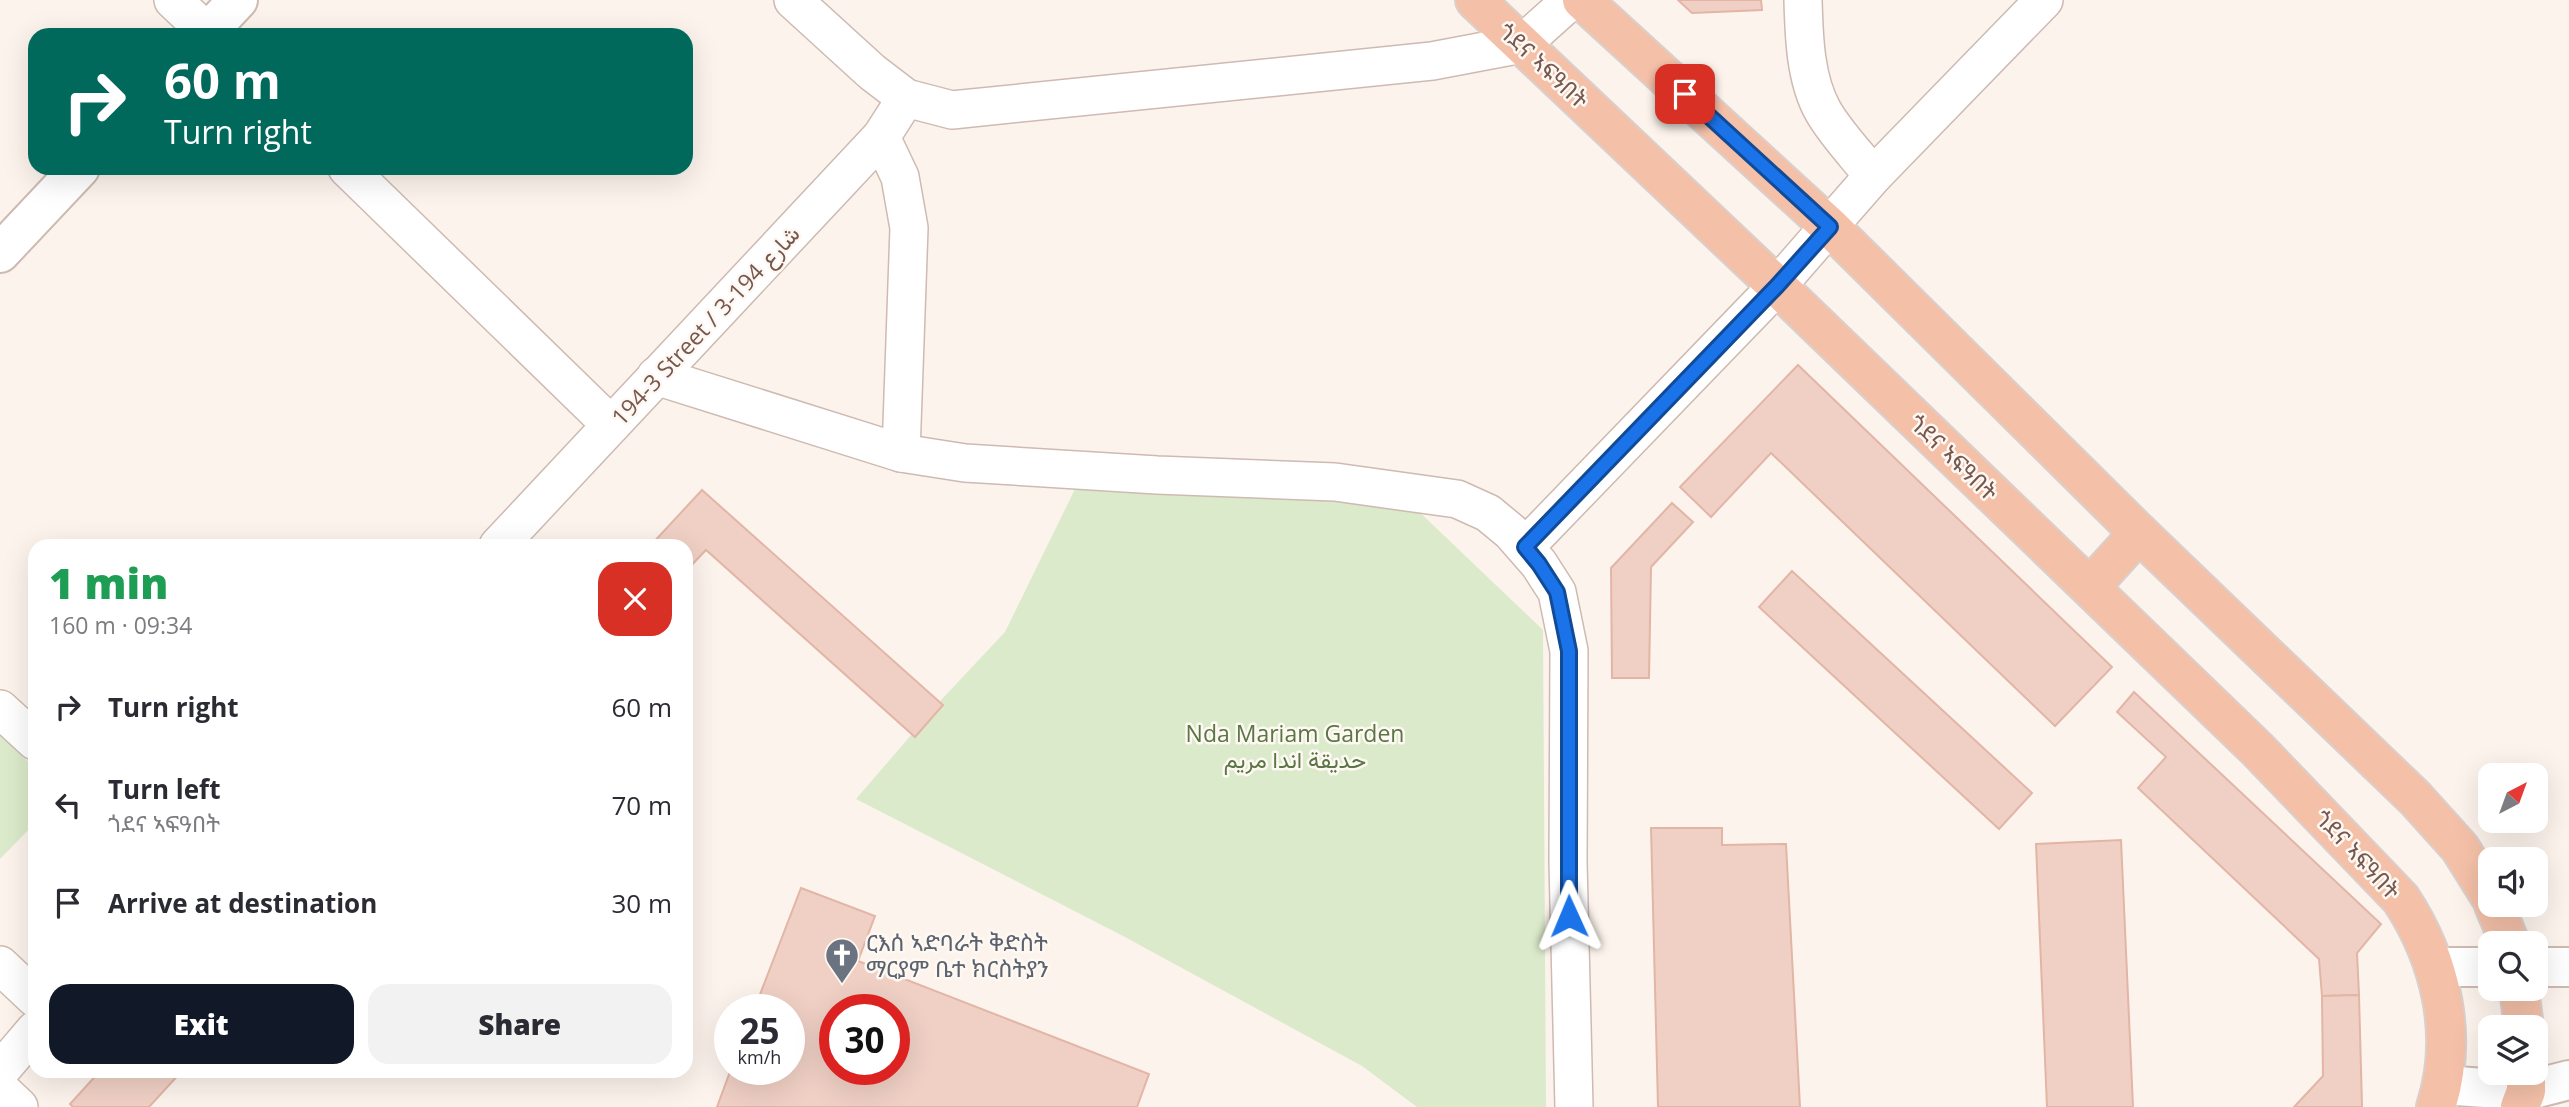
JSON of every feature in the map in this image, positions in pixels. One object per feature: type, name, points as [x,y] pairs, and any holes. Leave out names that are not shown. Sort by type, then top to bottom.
[{"type":"highway","name":"ጎደና ኣፍዓበት","points":[[1475,0],[2090,587],[2293,786],[2401,899],[2420,926],[2435,967],[2446,1028],[2447,1052],[2440,1096]]},
{"type":"highway","points":[[1582,0],[1830,227],[2138,533],[2415,798],[2460,848],[2478,876]]},
{"type":"highway","points":[[2090,587],[2138,533]]},
{"type":"street","points":[[173,0],[202,28]]},
{"type":"street","points":[[213,28],[238,0]]},
{"type":"street","points":[[793,0],[872,72],[905,98],[952,110],[1433,61],[1522,44],[1571,0]]},
{"type":"street","points":[[1803,0],[1804,40],[1813,84],[1823,111],[1873,176]]},
{"type":"street","points":[[1525,547],[1777,286],[1873,176],[2044,0]]},
{"type":"street","name":"194-3 Street / شارع 194-3","points":[[505,539],[881,137],[905,98]]},
{"type":"street","points":[[881,137],[900,177],[909,228],[901,453]]},
{"type":"street","points":[[0,253],[73,175]]},
{"type":"street","points":[[354,175],[611,425]]},
{"type":"street","points":[[656,376],[901,453],[964,463],[1157,475],[1335,482],[1457,499],[1489,513],[1525,547],[1557,592],[1569,651],[1568,862],[1574,1107]]},
{"type":"street","points":[[0,709],[28,735]]},
{"type":"street","points":[[0,965],[28,991]]},
{"type":"street","points":[[2435,967],[2478,967]]},
{"type":"street","points":[[2548,967],[2569,967]]},
{"type":"street","points":[[0,1071],[28,1038]]},
{"type":"street","points":[[2440,1096],[2524,1090],[2569,1080]]},
{"type":"street","points":[[0,1088],[19,1107]]},
{"type":"green space","name":"Nda Mariam Garden حديقة اندا مريم","points":[[1076,487],[1411,504],[1543,630],[1546,1107],[1417,1107],[1362,1066],[1123,936],[856,799],[943,698],[1005,632]]},
{"type":"green space","points":[[0,735],[28,761],[28,830],[0,859]]},
{"type":"building","points":[[1678,0],[1761,0],[1762,10],[1692,13]]},
{"type":"building","points":[[1798,365],[2112,667],[2055,726],[1771,453],[1711,517],[1680,487]]},
{"type":"building","points":[[702,490],[943,705],[915,737],[706,550],[693,564],[693,539],[656,539]]},
{"type":"building","points":[[1672,503],[1693,522],[1651,567],[1649,678],[1612,678],[1611,568]]},
{"type":"building","points":[[1792,571],[2032,793],[1999,829],[1759,607]]},
{"type":"building","points":[[2134,692],[2381,924],[2357,953],[2359,995],[2322,996],[2319,959],[2138,788],[2166,757],[2117,712]]},
{"type":"building","points":[[1651,828],[1722,828],[1722,845],[1786,844],[1800,1107],[1658,1107]]},
{"type":"building","points":[[2121,840],[2133,1107],[2047,1107],[2036,844]]},
{"type":"building","name":"ርእሰ ኣድባራት ቅድስት ማርያም ቤተ ክርስትያን","points":[[801,888],[875,916],[858,961],[1149,1074],[1137,1107],[717,1107],[725,1085],[805,1085],[805,994],[760,994]]},
{"type":"building","points":[[2359,995],[2362,1107],[2294,1107],[2323,1076],[2322,996]]},
{"type":"building","points":[[94,1078],[176,1078],[149,1107],[73,1107],[70,1104]]},
{"type":"place","name":"ርእሰ ኣድባራት ቅድስት ማርያም ቤተ ክርስትያን","points":[[842,985]]},
{"type":"route","points":[[1569,916],[1569,651],[1557,592],[1525,547],[1777,286],[1830,227],[1685,94]]}]
